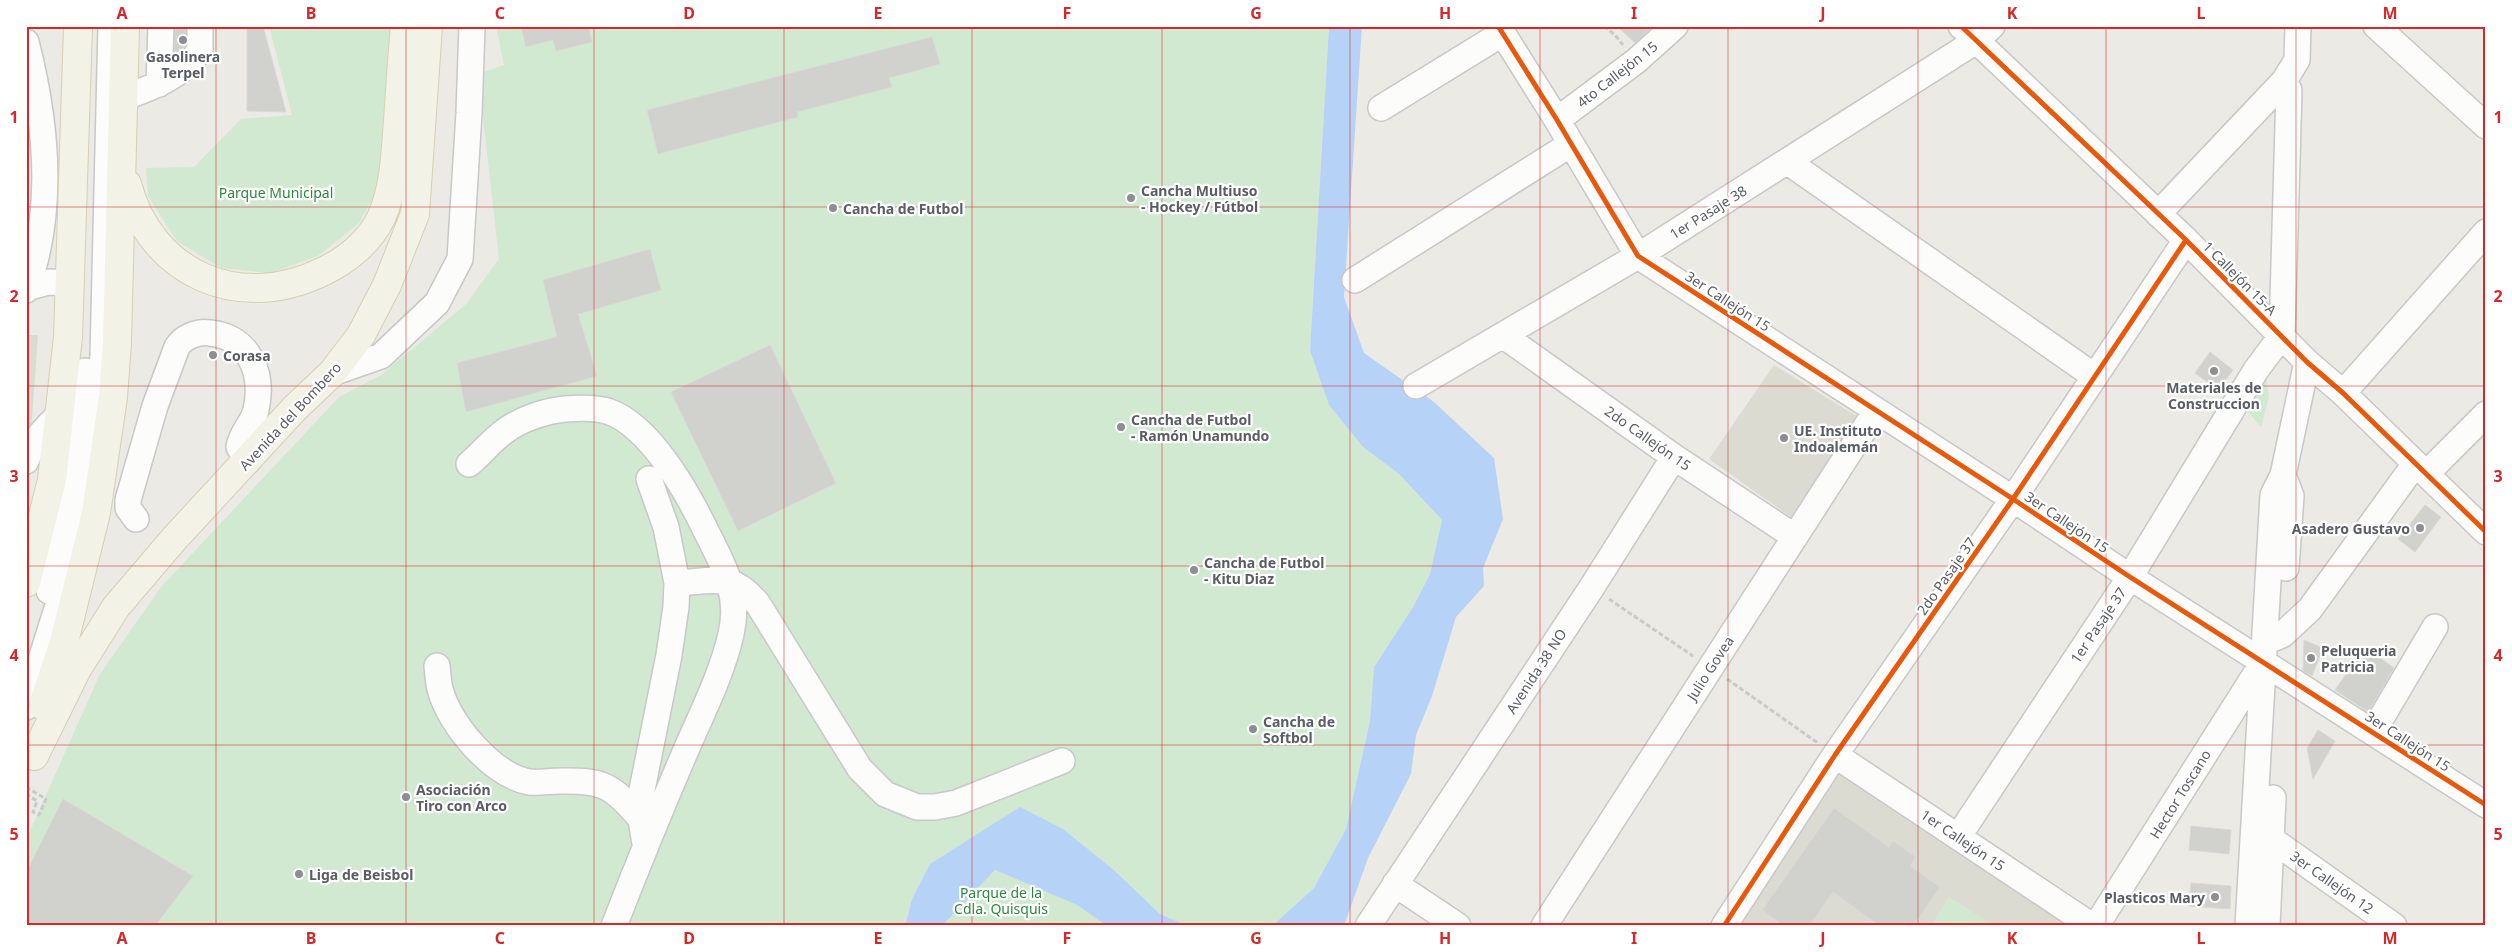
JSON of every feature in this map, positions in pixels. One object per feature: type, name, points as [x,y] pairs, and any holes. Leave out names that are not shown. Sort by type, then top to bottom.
[{"type":"main road","points":[[26,583],[52,480],[68,337],[78,39],[69,26]]},
{"type":"main road","points":[[30,764],[39,716],[64,642],[96,513],[107,445],[117,343],[125,26]]},
{"type":"main road","points":[[122,160],[132,201],[140,218],[168,255],[188,271],[208,280],[246,288],[269,289],[311,278],[351,254],[368,237],[380,218],[389,196],[394,168],[405,26]]},
{"type":"main road","name":"Avenida del Bombero","points":[[30,764],[77,669],[116,607],[174,538],[295,408],[332,373],[365,327],[387,285],[415,214],[428,26]]},
{"type":"street","points":[[26,659],[46,606],[73,451],[87,351],[95,26]]},
{"type":"street","points":[[26,707],[72,561],[93,448],[103,356],[111,26]]},
{"type":"street","points":[[159,84],[160,26]]},
{"type":"street","points":[[123,98],[159,84],[186,68],[200,50],[200,26]]},
{"type":"street","points":[[332,373],[381,356],[437,303],[460,259],[470,113],[472,26]]},
{"type":"street","name":"4to Callejón 15","points":[[1558,120],[1636,61],[1675,26]]},
{"type":"street","points":[[2158,214],[2284,81],[2297,60],[2298,26]]},
{"type":"street","points":[[2376,26],[2486,126]]},
{"type":"street","points":[[1381,108],[1500,30],[1558,120],[1638,256]]},
{"type":"street","name":"1er Pasaje 38","points":[[1416,386],[1638,256],[1788,162],[1977,31]]},
{"type":"street","name":"1 Callejón 15-A","points":[[1977,31],[2307,362],[2343,393],[2486,532]]},
{"type":"street","points":[[26,42],[39,95],[43,156],[43,202],[39,243],[27,289]]},
{"type":"street","points":[[2282,335],[2289,90],[2284,81]]},
{"type":"street","points":[[1354,280],[1572,144]]},
{"type":"street","points":[[1788,162],[2094,376]]},
{"type":"street","points":[[2343,393],[2486,232]]},
{"type":"street","name":"2do Pasaje 37","points":[[1724,926],[1835,755],[2013,499],[2186,240]]},
{"type":"street","name":"3er Callejón 15","points":[[1638,256],[2130,577],[2272,652],[2373,732],[2482,795]]},
{"type":"street","points":[[27,289],[49,282],[70,283]]},
{"type":"street","points":[[136,519],[128,508],[128,500],[155,406],[177,347],[180,342],[193,335],[208,332],[228,337],[243,347],[254,362],[259,379],[256,412],[241,437],[239,447],[248,460]]},
{"type":"street","name":"1er Pasaje 37","points":[[1958,837],[2130,577],[2256,370],[2282,335]]},
{"type":"street","name":"2do Callejón 15","points":[[1504,336],[1674,457],[1795,537]]},
{"type":"street","points":[[2248,926],[2272,652],[2291,496],[2283,475],[2307,362]]},
{"type":"street","points":[[469,464],[505,431],[522,421],[551,411],[572,409],[609,411],[630,424],[649,442],[698,516],[731,581],[733,606],[732,634],[714,684],[645,844],[614,926]]},
{"type":"street","name":"Julio Govea","points":[[1544,926],[1876,411]]},
{"type":"street","points":[[26,461],[30,448],[41,431],[61,413]]},
{"type":"street","name":"Hector Toscano","points":[[2096,926],[2272,652],[2310,609],[2420,469],[2486,414]]},
{"type":"street","name":"Avenida 38 NO","points":[[1368,926],[1586,595],[1674,457]]},
{"type":"street","points":[[645,844],[641,818],[641,795],[669,655],[676,607],[677,583],[666,527],[649,479]]},
{"type":"street","points":[[677,583],[731,581],[748,592],[758,604],[860,769],[885,794],[917,807],[935,807],[956,803],[1062,761]]},
{"type":"street","points":[[2373,732],[2435,627]]},
{"type":"street","points":[[2267,926],[2272,652]]},
{"type":"street","points":[[437,666],[440,690],[449,709],[477,750],[493,764],[516,778],[530,782],[590,781],[607,786],[624,799],[641,818]]},
{"type":"street","name":"1er Callejón 15","points":[[1835,755],[2092,926]]},
{"type":"street","name":"3er Callejón 12","points":[[2270,839],[2394,926]]},
{"type":"street","points":[[1396,884],[1458,926]]},
{"type":"path","points":[[1604,26],[1615,35],[1636,61]]},
{"type":"path","points":[[26,787],[46,799],[39,815],[33,812],[37,800],[26,794]]},
{"type":"shaded area","points":[[26,335],[38,335],[26,503]]},
{"type":"shaded area","name":"UE. Instituto Indoalemán","points":[[1774,365],[1858,417],[1795,520],[1709,459]]},
{"type":"shaded area","points":[[1840,758],[2084,926],[1728,926]]},
{"type":"green space","name":"Parque Municipal","points":[[269,26],[390,26],[378,189],[359,223],[318,256],[270,273],[221,268],[177,241],[148,196],[146,168],[194,167],[241,119],[292,115]]},
{"type":"green space","points":[[496,26],[1329,26],[1310,351],[1329,405],[1363,447],[1399,474],[1442,520],[1430,574],[1413,607],[1374,667],[1370,721],[1346,829],[1314,888],[1272,926],[1188,926],[1160,914],[1114,870],[1063,829],[912,899],[905,926],[26,926],[26,840],[100,674],[161,587],[339,397],[381,375],[466,304],[499,259],[478,74],[504,65]]},
{"type":"green space","points":[[2265,373],[2269,397],[2261,427],[2244,407]]},
{"type":"green space","name":"Parque de la Cdla. Quisquis","points":[[995,870],[1077,905],[1107,926],[942,926]]},
{"type":"green space","points":[[1949,897],[1995,926],[1931,926]]},
{"type":"water","points":[[1329,26],[1362,26],[1344,297],[1364,353],[1434,402],[1494,458],[1503,519],[1483,568],[1484,586],[1456,617],[1432,696],[1416,735],[1411,774],[1368,858],[1344,926],[1272,926],[1314,888],[1346,829],[1370,721],[1374,667],[1413,607],[1430,574],[1442,520],[1399,474],[1363,447],[1329,405],[1310,351]]},
{"type":"water","points":[[1020,807],[1063,829],[1114,870],[1160,914],[1188,926],[1107,926],[1077,905],[995,870],[942,926],[905,926],[912,899],[930,864]]},
{"type":"building","points":[[175,26],[186,26],[186,45],[177,54],[174,54]]},
{"type":"building","points":[[247,26],[263,26],[286,112],[247,111]]},
{"type":"building","points":[[521,26],[588,26],[592,42],[556,51],[553,40],[526,47]]},
{"type":"building","points":[[1617,26],[1653,26],[1635,43]]},
{"type":"building","points":[[932,37],[940,64],[889,78],[892,87],[797,112],[798,117],[658,154],[647,110]]},
{"type":"building","points":[[650,249],[661,290],[578,314],[597,376],[466,412],[457,363],[557,337],[543,280]]},
{"type":"building","points":[[770,345],[836,483],[738,531],[671,392]]},
{"type":"building","name":"Materiales de Construccion","points":[[2210,352],[2233,370],[2218,390],[2195,373]]},
{"type":"building","name":"Asadero Gustavo","points":[[2425,505],[2441,517],[2415,552],[2398,539]]},
{"type":"building","name":"Peluqueria Patricia","points":[[2304,640],[2323,648],[2312,676],[2303,671]]},
{"type":"building","points":[[2365,647],[2394,668],[2368,712],[2335,690]]},
{"type":"building","points":[[2318,730],[2335,741],[2313,779],[2307,748]]},
{"type":"building","points":[[63,799],[193,876],[155,926],[26,926],[26,873]]},
{"type":"building","points":[[1834,808],[1889,847],[1893,841],[1916,857],[1910,866],[1940,887],[1913,926],[1880,926],[1833,892],[1809,926],[1784,926],[1762,910]]},
{"type":"building","points":[[2191,826],[2231,830],[2229,854],[2189,850]]},
{"type":"building","points":[[2191,883],[2231,886],[2230,909],[2189,906]]},
{"type":"cycle path","points":[[1498,26],[1557,120],[1638,256],[2130,577],[2486,805]]},
{"type":"cycle path","points":[[1961,26],[2186,240],[2307,362],[2343,393],[2486,532]]},
{"type":"cycle path","points":[[1724,926],[1835,755],[2013,499],[2186,240]]},
{"type":"place","name":"Gasolinera Terpel","points":[[183,40]]},
{"type":"place","name":"Cancha Multiuso - Hockey / Fútbol","points":[[1131,198]]},
{"type":"place","name":"Cancha de Futbol","points":[[833,208]]},
{"type":"place","name":"Corasa","points":[[213,355]]},
{"type":"place","name":"Materiales de Construccion","points":[[2214,371]]},
{"type":"place","name":"Cancha de Futbol - Ramón Unamundo","points":[[1121,427]]},
{"type":"place","name":"UE. Instituto Indoalemán","points":[[1784,438]]},
{"type":"place","name":"Asadero Gustavo","points":[[2420,528]]},
{"type":"place","name":"Cancha de Futbol - Kitu Diaz","points":[[1194,570]]},
{"type":"place","name":"Peluqueria Patricia","points":[[2311,658]]},
{"type":"place","name":"Cancha de Softbol","points":[[1253,729]]},
{"type":"place","name":"Asociación Tiro con Arco","points":[[406,797]]},
{"type":"place","name":"Liga de Beisbol","points":[[299,874]]},
{"type":"place","name":"Plasticos Mary","points":[[2215,897]]}]
